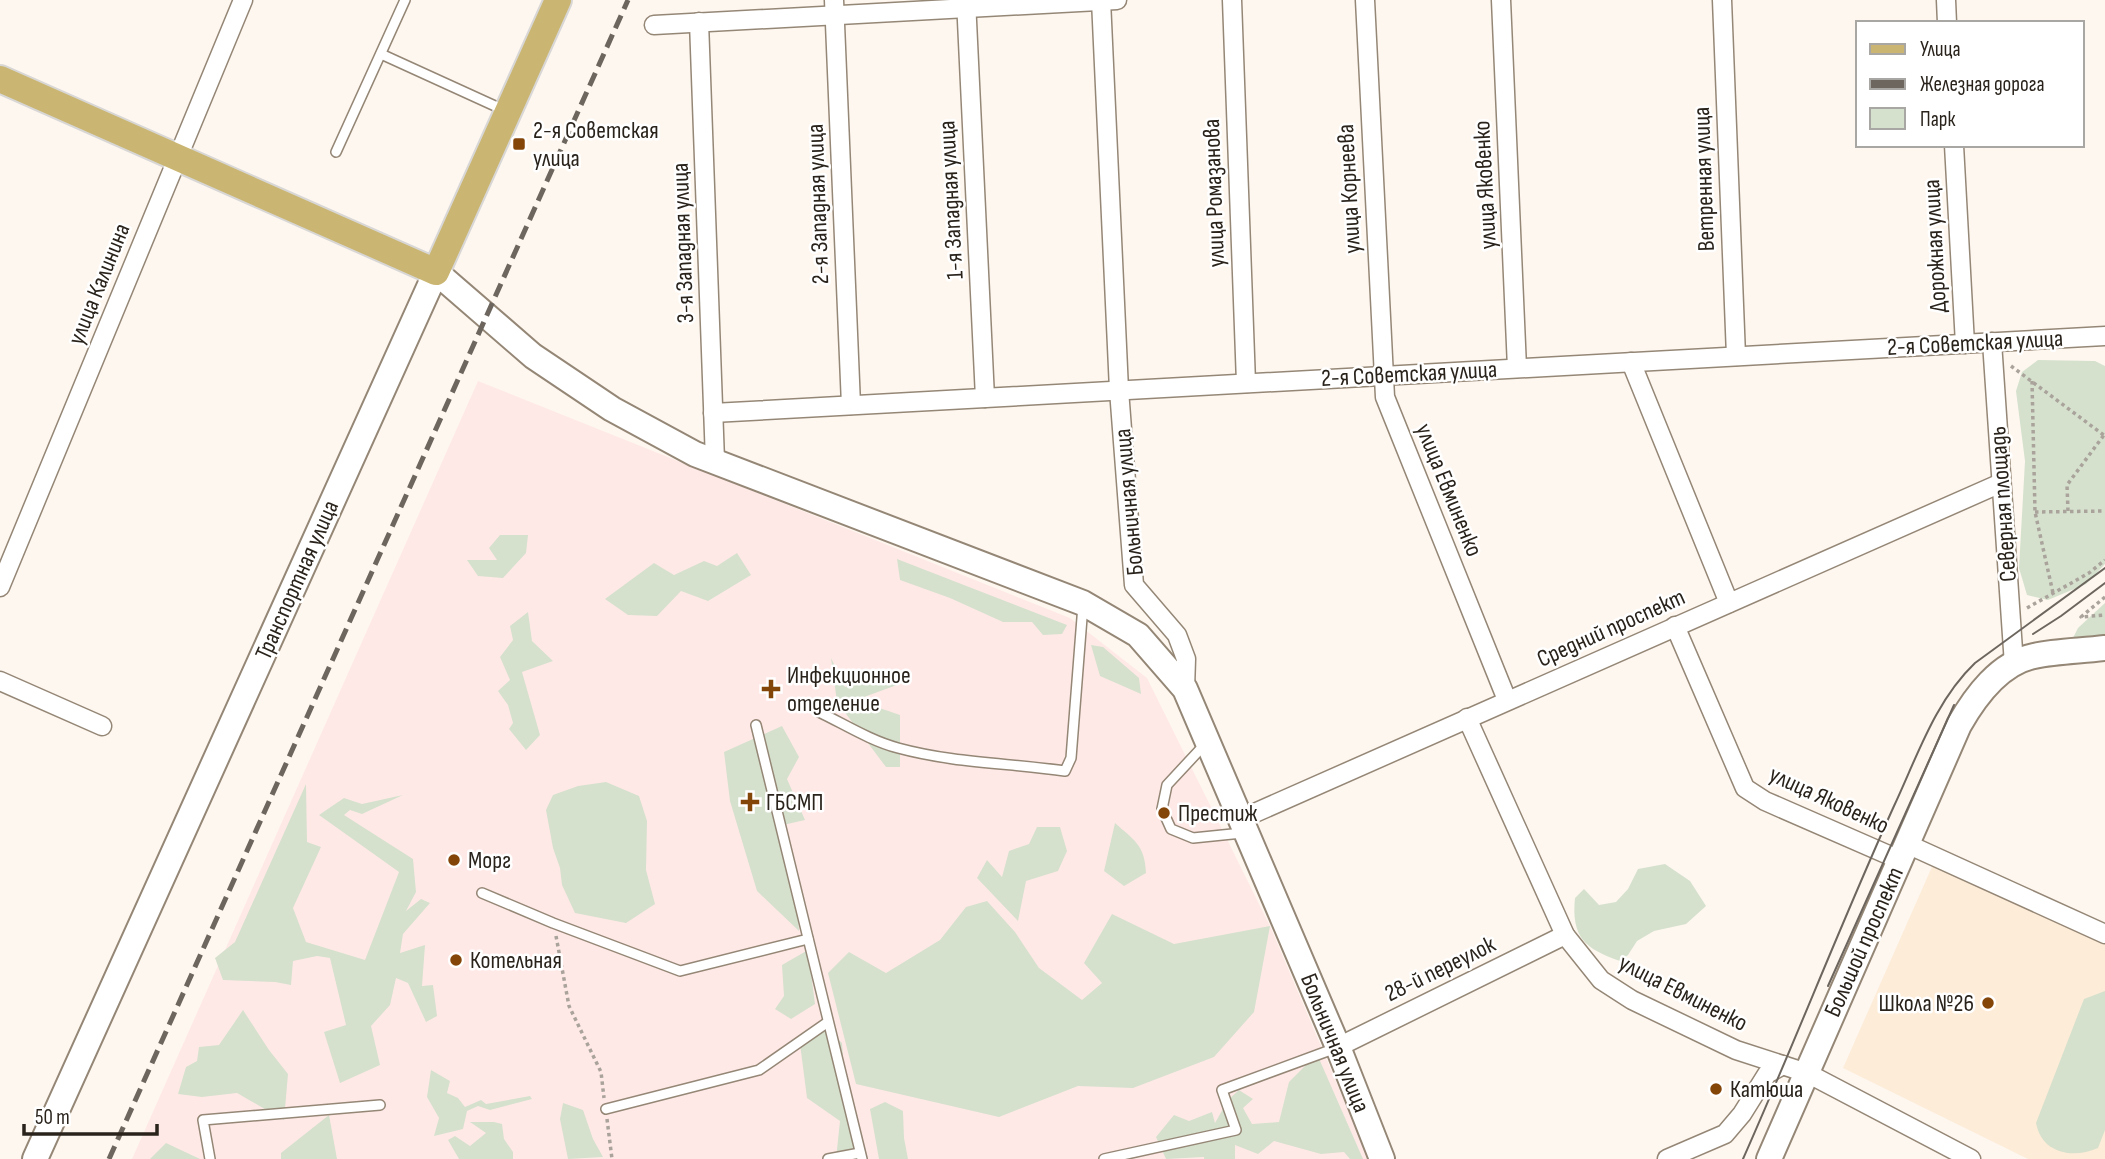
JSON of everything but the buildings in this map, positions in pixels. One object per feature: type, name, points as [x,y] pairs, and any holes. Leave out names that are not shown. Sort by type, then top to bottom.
[{"type":"main road","name":"Транспортная улица","points":[[35,1159],[558,0]]},
{"type":"main road","points":[[0,79],[436,272],[533,355],[612,409],[695,454],[1083,603],[1138,635],[1185,689]]},
{"type":"main road","points":[[2014,665],[2031,656],[2105,648]]},
{"type":"main road","name":"Большой проспект","points":[[1769,1159],[1959,725],[1973,700],[1998,674],[2014,665]]},
{"type":"main road","name":"Больничная улица","points":[[1185,689],[1338,1047],[1382,1159]]},
{"type":"street","name":"улица Калинина","points":[[0,587],[243,0]]},
{"type":"street","name":"Больничная улица","points":[[1101,0],[1119,390],[1135,585],[1177,635],[1186,659],[1185,689]]},
{"type":"street","points":[[654,25],[834,8],[1117,0]]},
{"type":"street","name":"улица Ромазанова","points":[[1232,0],[1246,383]]},
{"type":"street","name":"улица Корнеева","points":[[1365,0],[1382,376]]},
{"type":"street","name":"улица Яковенко","points":[[1501,0],[1517,369]]},
{"type":"street","name":"Ветренная улица","points":[[1722,0],[1736,356]]},
{"type":"street","points":[[1946,0],[1947,21]]},
{"type":"street","name":"1-я Западная улица","points":[[966,4],[985,398]]},
{"type":"street","name":"2-я Западная улица","points":[[834,8],[851,405]]},
{"type":"street","name":"3-я Западная улица","points":[[699,22],[715,461]]},
{"type":"street","name":"Дорожная улица","points":[[1954,147],[1965,344]]},
{"type":"street","name":"2-я Советская улица","points":[[713,413],[1965,344],[1992,348],[2105,336]]},
{"type":"street","name":"Северная площадь","points":[[1992,348],[2014,665]]},
{"type":"street","points":[[1632,362],[1729,603]]},
{"type":"street","name":"улица Евминенко","points":[[1382,376],[1385,397],[1507,700]]},
{"type":"street","name":"Средний проспект","points":[[1244,826],[1467,718],[2001,483]]},
{"type":"street","name":"улица Яковенко","points":[[1675,626],[1745,788],[1765,801],[1904,852],[2105,934]]},
{"type":"street","points":[[0,681],[102,726]]},
{"type":"street","name":"улица Евминенко","points":[[1467,718],[1565,934],[1601,980],[1633,1000],[1735,1050],[1807,1073],[1971,1159]]},
{"type":"street","name":"28-й переулок","points":[[1338,1047],[1565,934]]},
{"type":"street","points":[[1667,1159],[1725,1134],[1742,1115],[1767,1074],[1783,1065]]},
{"type":"lane","points":[[337,152],[405,0]]},
{"type":"lane","points":[[380,54],[508,111]]},
{"type":"lane","points":[[819,712],[895,747],[947,759],[1009,763],[1065,771],[1071,758],[1083,603]]},
{"type":"lane","points":[[756,725],[861,1156],[828,1159]]},
{"type":"lane","points":[[1208,741],[1167,785],[1163,809],[1171,830],[1193,838],[1244,826]]},
{"type":"lane","points":[[482,893],[680,971],[808,939]]},
{"type":"lane","points":[[606,1109],[759,1070],[828,1022]]},
{"type":"lane","points":[[1104,1159],[1236,1130],[1222,1090],[1338,1047]]},
{"type":"lane","points":[[211,1159],[203,1120],[380,1105]]},
{"type":"path","points":[[1992,348],[2105,436],[2067,485],[2067,511]]},
{"type":"path","points":[[2032,381],[2035,512],[2053,593]]},
{"type":"path","points":[[2035,512],[2105,511]]},
{"type":"path","points":[[2011,617],[2089,573],[2105,560]]},
{"type":"path","points":[[2105,597],[2081,617],[2105,615]]},
{"type":"path","points":[[553,923],[569,1006],[601,1072],[612,1159]]},
{"type":"shaded area","name":"ГБСМП","points":[[478,381],[1070,618],[1147,678],[1270,926],[1369,1159],[132,1159]]},
{"type":"shaded area","name":"Школа №26","points":[[1935,860],[2105,937],[2105,1159],[2028,1159],[1843,1068]]},
{"type":"green space","points":[[2038,360],[2095,361],[2105,366],[2105,564],[2086,584],[2048,600],[2027,595],[2019,568],[2025,461],[2016,391],[2022,372]]},
{"type":"green space","points":[[500,535],[528,535],[526,553],[503,578],[478,576],[467,560],[497,560],[489,548]]},
{"type":"green space","points":[[737,553],[751,575],[708,601],[681,591],[657,616],[628,615],[605,599],[654,563],[674,575],[704,561],[717,566]]},
{"type":"green space","points":[[897,559],[1067,625],[1062,634],[1043,635],[1032,622],[1003,622],[950,598],[900,580]]},
{"type":"green space","points":[[2105,603],[2105,639],[2071,642],[2078,628]]},
{"type":"green space","points":[[528,612],[532,641],[553,661],[522,672],[540,735],[526,750],[509,729],[513,723],[508,705],[498,691],[510,680],[500,657],[513,640],[510,626]]},
{"type":"green space","points":[[1091,645],[1103,647],[1139,678],[1141,694],[1100,676]]},
{"type":"green space","points":[[831,658],[845,687],[889,673],[905,682],[856,700],[900,715],[900,767],[886,767],[837,702]]},
{"type":"green space","points":[[782,726],[799,757],[787,779],[805,820],[783,825],[794,858],[799,931],[757,891],[730,801],[724,752]]},
{"type":"green space","points":[[606,782],[639,796],[647,821],[646,870],[655,904],[626,923],[575,913],[562,885],[546,810],[553,795],[578,786]]},
{"type":"green space","points":[[306,784],[307,842],[321,847],[293,908],[306,942],[365,960],[399,872],[319,815],[344,798],[362,804],[403,795],[362,814],[350,810],[344,815],[413,859],[416,892],[406,911],[421,899],[430,903],[403,934],[400,953],[425,945],[422,986],[433,985],[437,1016],[426,1022],[408,983],[396,978],[390,1005],[371,1026],[380,1065],[340,1083],[324,1032],[346,1025],[330,958],[317,956],[293,961],[291,985],[223,980],[215,958],[235,942]]},
{"type":"green space","points":[[1115,823],[1141,849],[1145,864],[1146,873],[1124,886],[1104,871]]},
{"type":"green space","points":[[1037,827],[1060,827],[1067,851],[1058,871],[1026,881],[1018,921],[977,878],[987,860],[1002,877],[1009,851],[1029,844]]},
{"type":"green space","points":[[1665,864],[1690,881],[1706,906],[1686,924],[1654,931],[1637,941],[1628,955],[1620,961],[1598,952],[1583,940],[1575,923],[1574,911],[1575,898],[1584,889],[1599,905],[1616,902],[1628,889],[1638,869]]},
{"type":"green space","points":[[987,901],[1015,932],[1039,968],[1082,1000],[1102,983],[1084,963],[1112,914],[1174,944],[1270,926],[1254,1012],[1214,1057],[1133,1088],[1078,1086],[999,1117],[856,1084],[828,973],[849,952],[886,973],[940,940],[966,907]]},
{"type":"green space","points":[[808,950],[815,1004],[791,1019],[775,1009],[784,996],[782,965]]},
{"type":"green space","points":[[2105,991],[2105,1130],[2098,1148],[2079,1153],[2060,1151],[2045,1142],[2036,1123],[2084,999]]},
{"type":"green space","points":[[243,1010],[288,1074],[284,1120],[237,1093],[202,1097],[178,1094],[186,1067],[197,1061],[199,1047],[219,1045]]},
{"type":"green space","points":[[823,1026],[842,1043],[847,1112],[866,1159],[836,1159],[840,1121],[807,1098],[799,1036]]},
{"type":"green space","points":[[1317,1054],[1363,1159],[1350,1159],[1344,1152],[1321,1154],[1274,1141],[1258,1154],[1235,1145],[1235,1159],[1166,1159],[1156,1137],[1174,1115],[1189,1121],[1212,1112],[1215,1123],[1228,1100],[1239,1090],[1253,1099],[1243,1108],[1252,1124],[1279,1122],[1289,1082]]},
{"type":"green space","points":[[431,1070],[450,1081],[447,1093],[458,1098],[465,1107],[481,1100],[486,1104],[530,1096],[532,1099],[490,1110],[478,1106],[467,1111],[463,1129],[434,1136],[439,1118],[427,1097]]},
{"type":"green space","points":[[885,1102],[903,1111],[908,1159],[879,1159],[870,1109]]},
{"type":"green space","points":[[563,1103],[583,1110],[593,1139],[603,1157],[568,1159],[560,1119]]},
{"type":"green space","points":[[329,1115],[337,1159],[281,1159],[281,1153]]},
{"type":"green space","points":[[470,1122],[502,1124],[504,1139],[513,1152],[513,1159],[459,1159],[448,1140],[455,1136],[470,1146],[486,1133]]},
{"type":"green space","points":[[166,1143],[200,1159],[150,1159]]},
{"type":"tram line","points":[[1743,1159],[1874,850],[1919,749],[1949,694],[1975,663],[2105,568]]},
{"type":"tram line","points":[[2033,634],[2105,583]]},
{"type":"tram line","points":[[1828,986],[1954,705]]},
{"type":"railway","points":[[109,1159],[628,0]]},
{"type":"place","name":"2-я Советская улица","points":[[519,144]]},
{"type":"place","name":"Инфекционное отделение","points":[[771,689]]},
{"type":"place","name":"ГБСМП","points":[[750,802]]},
{"type":"place","name":"Престиж","points":[[1164,813]]},
{"type":"place","name":"Морг","points":[[454,860]]},
{"type":"place","name":"Котельная","points":[[456,960]]},
{"type":"place","name":"Школа №26","points":[[1988,1003]]},
{"type":"place","name":"Катюша","points":[[1716,1089]]}]
